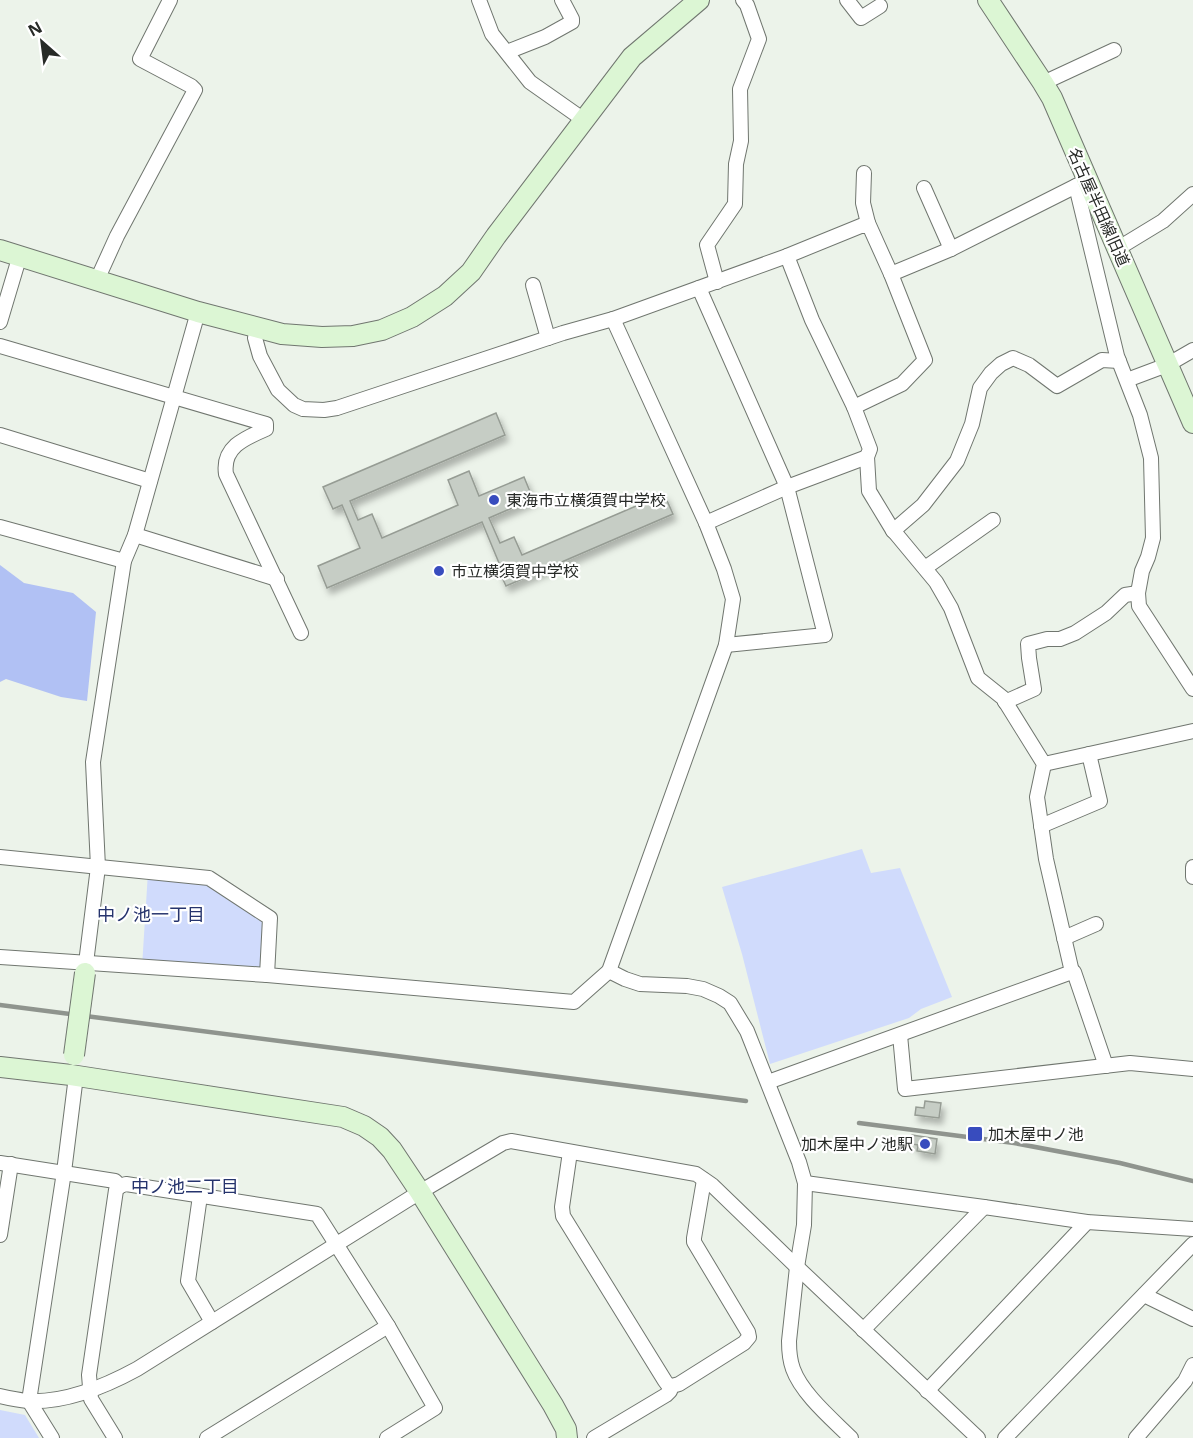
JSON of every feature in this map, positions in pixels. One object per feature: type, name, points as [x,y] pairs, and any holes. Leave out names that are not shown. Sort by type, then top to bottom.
[{"type":"street","points":[[98,280],[117,236],[195,90],[140,59],[170,0]]},
{"type":"street","points":[[479,0],[492,34],[530,82],[584,120]]},
{"type":"street","points":[[507,52],[545,38],[572,22],[562,0]]},
{"type":"street","points":[[0,250],[198,312],[257,328],[322,338],[353,336],[382,330],[412,317],[445,296],[471,272],[632,57],[699,0]]},
{"type":"street","points":[[717,282],[707,245],[735,204],[736,164],[741,141],[740,88],[759,39],[747,5],[743,0]]},
{"type":"street","points":[[847,0],[861,18],[880,6]]},
{"type":"street","name":"名古屋半田線旧道","points":[[988,0],[1052,98],[1082,183],[1118,249],[1193,423]]},
{"type":"street","points":[[1043,82],[1114,50]]},
{"type":"street","points":[[854,407],[902,384],[925,360],[868,223],[863,203],[864,173]]},
{"type":"street","points":[[891,274],[951,249],[1082,183],[1119,361],[1140,415],[1150,458],[1153,538],[1137,593],[1139,606],[1193,689]]},
{"type":"street","points":[[924,188],[951,249]]},
{"type":"street","points":[[1118,249],[1163,221],[1193,194]]},
{"type":"street","points":[[257,328],[255,338],[260,356],[278,390],[303,410],[337,408],[613,320],[787,256],[868,223]]},
{"type":"street","points":[[0,322],[20,255]]},
{"type":"street","points":[[768,1082],[1072,972],[1046,859],[1037,797],[1044,764],[1003,698],[978,678],[951,608],[936,582],[893,531],[869,491],[867,457],[870,449],[854,407],[812,320],[787,256]]},
{"type":"street","points":[[533,285],[548,339]]},
{"type":"street","points":[[699,288],[787,487],[825,635],[726,645]]},
{"type":"street","points":[[52,1438],[29,1401],[64,1172],[98,867],[93,762],[124,561],[135,535],[198,312]]},
{"type":"street","points":[[0,957],[86,968],[267,975],[574,1002],[609,971],[726,645],[733,599],[706,523],[613,320]]},
{"type":"street","points":[[0,346],[266,424],[266,429],[238,443],[226,459],[226,474],[302,633]]},
{"type":"street","points":[[1127,380],[1167,365],[1193,350]]},
{"type":"street","points":[[893,531],[923,505],[957,461],[972,424],[980,388],[1001,364],[1013,358],[1029,365],[1057,386],[1102,360],[1119,361]]},
{"type":"street","points":[[0,435],[150,481]]},
{"type":"street","points":[[706,523],[787,487],[867,457]]},
{"type":"street","points":[[925,568],[993,520]]},
{"type":"street","points":[[0,527],[124,561]]},
{"type":"street","points":[[135,535],[277,579]]},
{"type":"street","points":[[1005,702],[1034,689],[1028,644],[1047,639],[1060,639],[1075,633],[1106,614],[1125,595],[1137,593]]},
{"type":"street","points":[[1044,764],[1193,731]]},
{"type":"street","points":[[1041,826],[1100,801],[1089,754]]},
{"type":"street","points":[[0,857],[209,879],[270,918],[267,975]]},
{"type":"street","points":[[1193,867],[1193,877]]},
{"type":"street","points":[[1064,938],[1096,924]]},
{"type":"street","points":[[609,971],[640,984],[703,989],[730,1003],[747,1031],[799,1162],[805,1183],[804,1225],[789,1341],[793,1370],[813,1400],[851,1438]]},
{"type":"street","points":[[1074,972],[1106,1066]]},
{"type":"street","points":[[900,1035],[905,1089],[1130,1063],[1193,1069]]},
{"type":"street","points":[[0,1067],[74,1069],[343,1117],[364,1126],[380,1137],[392,1150],[420,1192],[553,1405],[566,1429],[567,1438]]},
{"type":"street","points":[[0,1396],[29,1401],[61,1398],[109,1384],[137,1369],[420,1192],[508,1141],[696,1174],[712,1185],[978,1438]]},
{"type":"street","points":[[570,1152],[562,1207],[563,1216],[665,1381],[672,1386],[679,1384],[744,1343],[749,1337],[694,1242],[704,1180]]},
{"type":"street","points":[[0,1235],[6,1164],[115,1180],[120,1186]]},
{"type":"street","points":[[805,1183],[1087,1222],[1193,1229]]},
{"type":"street","points":[[115,1438],[91,1399],[89,1375],[116,1190],[126,1184],[317,1214],[388,1326],[435,1408],[387,1438]]},
{"type":"street","points":[[200,1196],[188,1281],[212,1322]]},
{"type":"street","points":[[863,1330],[984,1207]]},
{"type":"street","points":[[927,1391],[1087,1222]]},
{"type":"street","points":[[1005,1438],[1193,1244]]},
{"type":"street","points":[[1144,1295],[1193,1319]]},
{"type":"street","points":[[207,1438],[388,1326]]},
{"type":"street","points":[[1136,1438],[1185,1381],[1193,1365]]},
{"type":"street","points":[[594,1438],[666,1395],[672,1386]]},
{"type":"shaded area","points":[[0,565],[24,583],[73,593],[96,612],[87,701],[61,697],[6,679],[0,682]]},
{"type":"shaded area","points":[[862,849],[871,873],[900,868],[952,997],[921,1009],[909,1018],[770,1064],[722,887]]},
{"type":"shaded area","points":[[148,872],[209,878],[270,918],[267,975],[142,967]]},
{"type":"shaded area","points":[[0,1410],[25,1415],[39,1438],[0,1438]]},
{"type":"building","name":"東海市立横須賀中学校","points":[[496,413],[505,435],[350,501],[358,520],[372,514],[382,538],[458,505],[448,480],[469,471],[479,496],[524,477],[533,499],[489,518],[500,543],[514,537],[522,555],[664,494],[673,514],[506,586],[482,522],[327,588],[318,566],[360,548],[342,505],[333,509],[323,487]]},
{"type":"building","name":"加木屋中ノ池駅","points":[[925,1101],[941,1103],[939,1118],[915,1115],[916,1107],[924,1108]]},
{"type":"building","name":"加木屋中ノ池駅","points":[[912,1135],[937,1139],[935,1154],[917,1151],[918,1145],[911,1144]]},
{"type":"railway","points":[[0,1005],[746,1101]]},
{"type":"railway","points":[[859,1123],[1014,1143],[1120,1163],[1193,1181]]},
{"type":"place","name":"東海市立横須賀中学校","points":[[494,500]]},
{"type":"place","name":"市立横須賀中学校","points":[[439,571]]},
{"type":"place","name":"加木屋中ノ池","points":[[975,1134]]},
{"type":"place","name":"加木屋中ノ池駅","points":[[925,1144]]},
{"type":"district","name":"中ノ池一丁目","points":[[151,915]]},
{"type":"district","name":"中ノ池二丁目","points":[[185,1187]]}]
